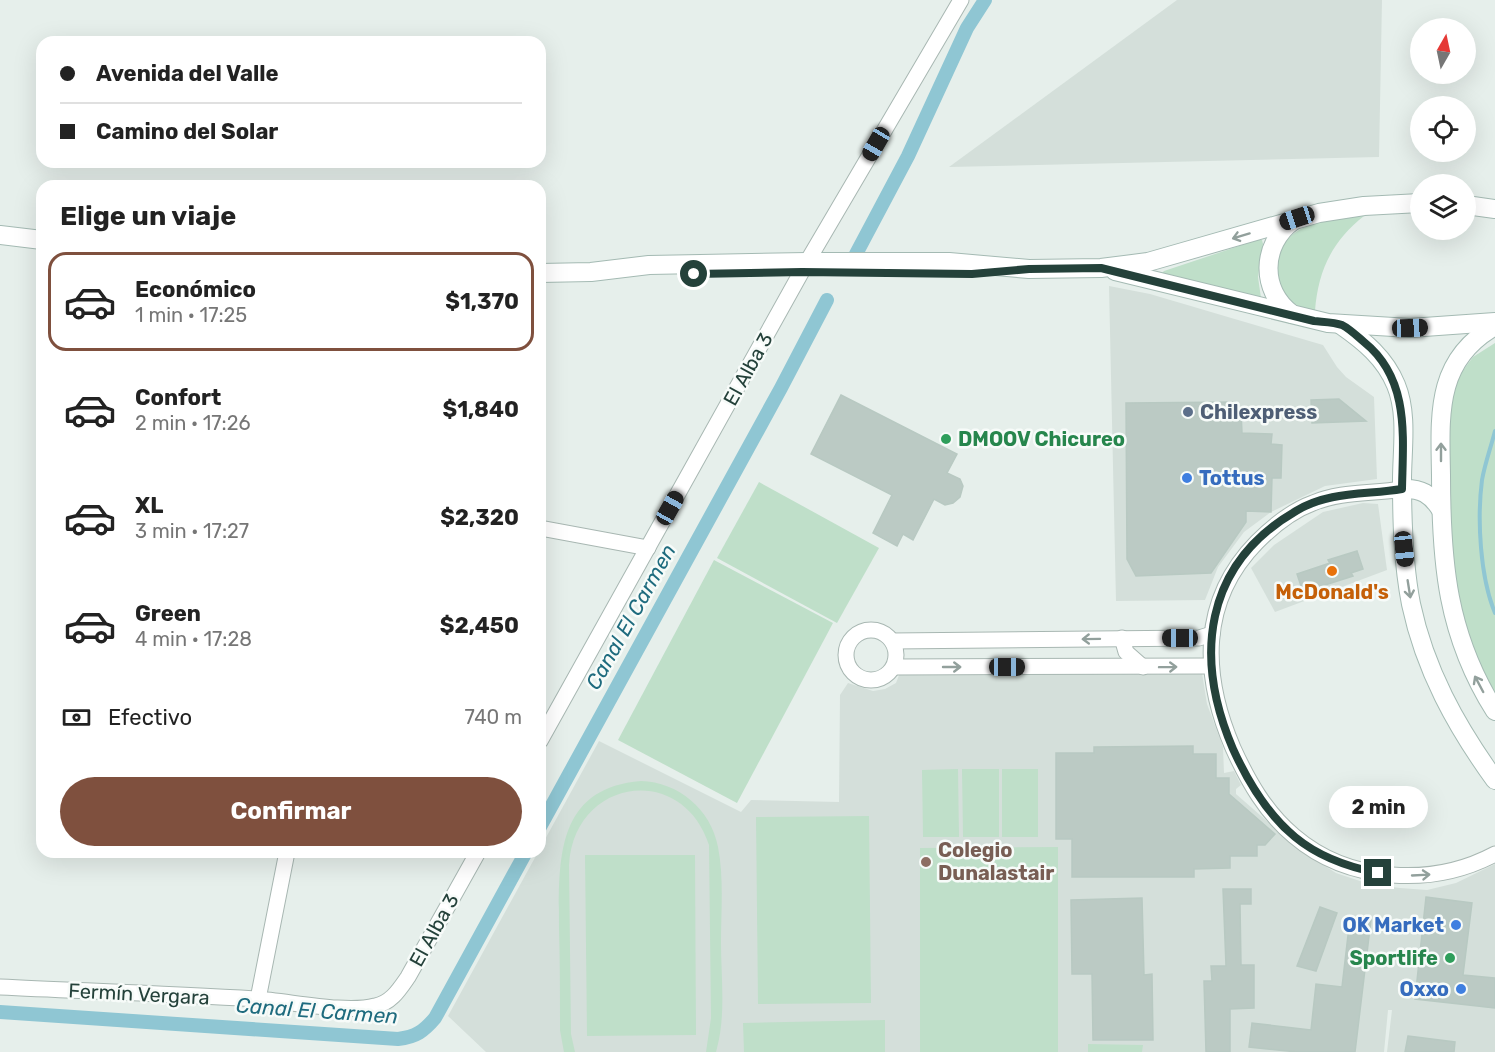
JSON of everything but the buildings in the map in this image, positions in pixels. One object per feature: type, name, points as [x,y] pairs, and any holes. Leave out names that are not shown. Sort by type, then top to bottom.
[{"type":"street","name":"El Alba 3","points":[[546,730],[805,267],[961,0]]},
{"type":"street","points":[[546,273],[591,272],[611,276],[805,267],[972,274],[1029,269],[1101,268],[1148,262],[1297,218],[1364,206],[1410,204]]},
{"type":"street","points":[[1476,206],[1495,209]]},
{"type":"street","points":[[1292,315],[1273,293],[1268,264],[1275,240],[1284,228],[1297,218]]},
{"type":"street","points":[[0,234],[36,239]]},
{"type":"street","points":[[1101,268],[1341,325],[1410,328],[1495,324]]},
{"type":"street","points":[[1495,324],[1467,347],[1455,364],[1446,384],[1440,421],[1444,573],[1452,615],[1472,671],[1495,711]]},
{"type":"street","points":[[1341,325],[1375,353],[1388,370],[1397,388],[1403,424],[1404,549],[1408,584],[1421,640],[1448,708],[1495,780]]},
{"type":"street","points":[[1441,510],[1428,494],[1420,490],[1402,489],[1327,498],[1284,518],[1251,549],[1234,572],[1218,607],[1212,634],[1210,666],[1220,717],[1244,773],[1271,813],[1307,846],[1347,866],[1402,875],[1425,875],[1457,870],[1495,854]]},
{"type":"street","points":[[546,529],[648,548]]},
{"type":"street","points":[[878,630],[892,641],[896,649],[894,666],[882,678],[864,679],[850,669],[846,656],[852,638],[863,631],[878,630]]},
{"type":"street","points":[[892,641],[1199,638],[1212,634]]},
{"type":"street","points":[[1122,638],[1126,652],[1143,667]]},
{"type":"street","points":[[894,666],[1210,666]]},
{"type":"street","points":[[258,999],[286,858]]},
{"type":"street","name":"El Alba 3","points":[[384,1004],[396,994],[408,977],[475,858]]},
{"type":"street","name":"Fermín Vergara","points":[[0,987],[258,999],[356,1008],[384,1004]]},
{"type":"shaded area","points":[[1177,0],[1382,0],[1379,157],[949,167]]},
{"type":"shaded area","points":[[1109,286],[1150,294],[1323,345],[1346,377],[1374,397],[1377,479],[1325,486],[1271,512],[1244,532],[1218,567],[1205,600],[1116,601]]},
{"type":"shaded area","points":[[1363,503],[1378,504],[1387,570],[1275,612],[1251,568],[1274,545],[1323,512]]},
{"type":"shaded area","name":"Colegio Dunalastair","points":[[901,670],[1202,673],[1207,704],[1223,747],[1224,773],[1234,771],[1241,785],[1236,789],[1236,794],[1301,851],[1336,873],[1369,884],[1427,890],[1456,883],[1495,864],[1495,1052],[1387,1052],[1392,1010],[1388,1010],[1384,1052],[486,1052],[448,1016],[535,858],[546,858],[546,838],[599,741],[741,812],[751,800],[839,802],[840,695],[848,683],[873,691],[885,689],[896,683]]},
{"type":"green space","points":[[1364,216],[1335,246],[1319,283],[1315,311],[1301,307],[1290,300],[1282,290],[1277,278],[1276,266],[1285,242],[1296,232],[1312,224]]},
{"type":"green space","points":[[1262,240],[1263,244],[1258,277],[1261,298],[1162,273],[1164,271]]},
{"type":"green space","points":[[1495,343],[1495,698],[1479,670],[1451,578],[1446,420],[1458,377],[1473,357]]},
{"type":"green space","points":[[759,482],[879,548],[837,623],[717,558]]},
{"type":"green space","points":[[714,560],[833,623],[737,803],[618,740]]},
{"type":"green space","points":[[958,769],[959,837],[923,837],[922,770]]},
{"type":"green space","points":[[962,769],[999,769],[999,837],[963,837]]},
{"type":"green space","points":[[1002,769],[1038,769],[1038,837],[1002,837]]},
{"type":"green space","points":[[641,781],[668,786],[691,800],[708,821],[718,847],[722,882],[722,996],[720,1035],[716,1052],[706,1052],[711,1018],[709,845],[695,818],[676,801],[654,792],[631,791],[608,799],[589,813],[575,836],[569,865],[571,1034],[575,1052],[564,1052],[560,1030],[559,904],[562,855],[567,833],[577,814],[591,798],[612,787]]},
{"type":"green space","points":[[869,816],[871,1003],[758,1004],[756,817]]},
{"type":"green space","points":[[1058,847],[1058,1052],[920,1052],[920,848]]},
{"type":"green space","points":[[585,855],[695,855],[696,1035],[587,1036]]},
{"type":"green space","points":[[885,1020],[885,1052],[744,1052],[743,1023]]},
{"type":"green space","points":[[1088,1044],[1143,1045],[1142,1052],[1088,1052]]},
{"type":"waterway","name":"Canal El Carmen","points":[[856,254],[908,156],[967,28],[985,0]]},
{"type":"waterway","name":"Canal El Carmen","points":[[546,816],[827,300]]},
{"type":"waterway","points":[[1495,431],[1482,480],[1480,512],[1483,565],[1495,613]]},
{"type":"waterway","name":"Canal El Carmen","points":[[0,1012],[398,1039],[410,1037],[423,1030],[435,1018],[523,858]]},
{"type":"place","name":"Chilexpress","points":[[1188,412]]},
{"type":"place","name":"DMOOV Chicureo","points":[[946,439]]},
{"type":"place","name":"Tottus","points":[[1187,478]]},
{"type":"place","name":"McDonald's","points":[[1332,571]]},
{"type":"place","name":"Colegio Dunalastair","points":[[926,862]]},
{"type":"place","name":"OK Market","points":[[1456,925]]},
{"type":"place","name":"Sportlife","points":[[1450,958]]},
{"type":"place","name":"Oxxo","points":[[1461,989]]},
{"type":"route","points":[[694,274],[802,272],[972,274],[1007,273],[1029,269],[1101,268],[1314,321],[1341,325],[1368,345],[1388,370],[1400,395],[1403,424],[1402,489],[1341,495],[1312,503],[1284,518],[1262,537],[1240,561],[1222,593],[1214,621],[1210,666],[1216,701],[1226,732],[1244,773],[1271,813],[1282,826],[1319,854],[1347,866],[1378,873]]}]
